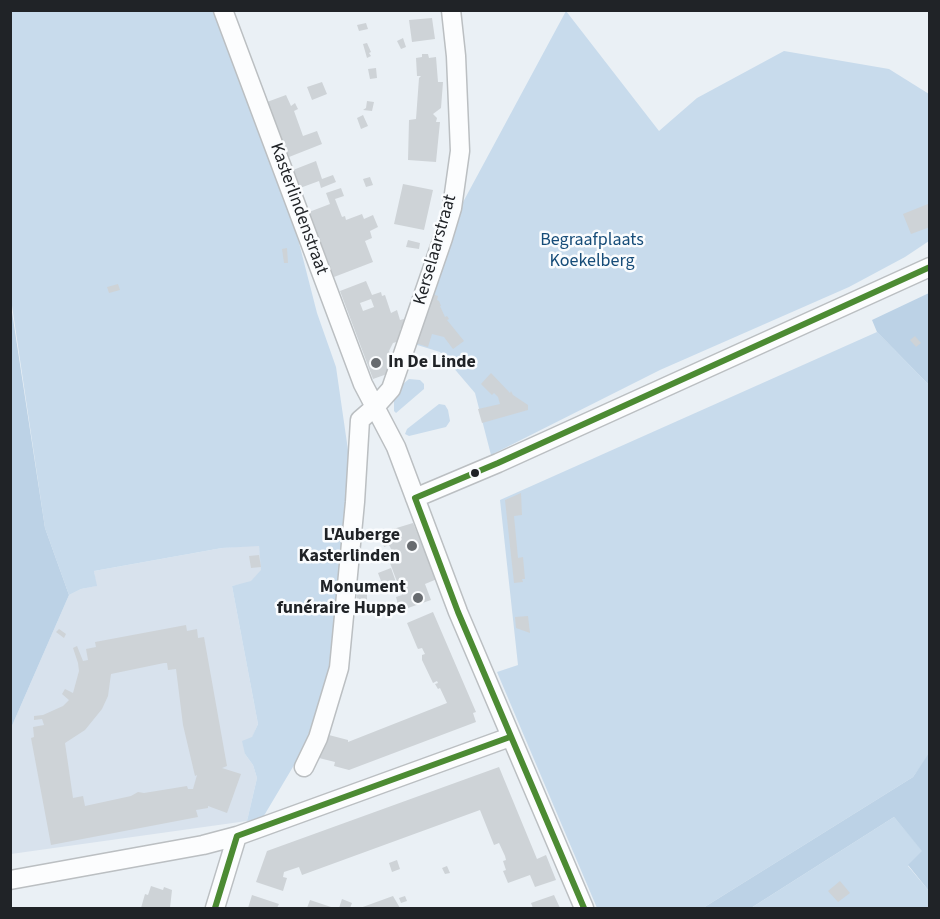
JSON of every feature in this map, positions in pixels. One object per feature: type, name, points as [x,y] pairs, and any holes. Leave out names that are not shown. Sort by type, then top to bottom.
[{"type":"street","name":"Kasterlindenstraat","points":[[224,10],[363,384],[396,447],[458,612],[584,909]]},
{"type":"street","name":"Kerselaarstraat","points":[[304,767],[318,738],[339,668],[355,502],[360,420],[391,389],[452,208],[460,151],[456,56],[451,10]]},
{"type":"street","points":[[415,498],[498,463],[930,267]]},
{"type":"street","points":[[10,880],[203,845],[237,836],[510,737]]},
{"type":"street","points":[[215,909],[237,836]]},
{"type":"shaded area","points":[[929,293],[929,385],[877,332],[872,320]]},
{"type":"shaded area","points":[[10,299],[45,528],[69,595],[11,728]]},
{"type":"shaded area","points":[[259,545],[262,570],[251,582],[232,586],[258,724],[245,754],[253,765],[257,778],[247,821],[11,854],[11,728],[69,595],[81,589],[96,586],[94,571],[222,548]]},
{"type":"shaded area","points":[[929,753],[929,891],[908,865],[922,851],[894,817],[751,908],[703,908],[913,777]]},
{"type":"green space","points":[[10,11],[216,11],[297,235],[317,313],[336,367],[349,457],[348,496],[334,644],[328,677],[303,750],[262,819],[247,821],[257,778],[253,765],[245,754],[242,741],[252,737],[258,724],[232,586],[251,581],[261,570],[259,546],[222,548],[94,571],[97,586],[81,589],[69,595],[45,528],[11,299]]},
{"type":"green space","name":"Begraafplaats Koekelberg","points":[[566,11],[659,131],[697,98],[784,51],[889,69],[929,94],[929,241],[905,257],[849,287],[660,370],[491,455],[475,393],[440,352],[414,344],[430,290],[462,204]]},
{"type":"green space","points":[[877,332],[929,385],[930,753],[913,777],[703,908],[597,908],[497,672],[518,665],[500,500]]},
{"type":"green space","points":[[409,379],[420,380],[424,384],[424,389],[396,413],[394,400],[403,384]]},
{"type":"green space","points":[[439,404],[445,405],[448,410],[450,421],[446,427],[409,436],[405,434],[407,429]]},
{"type":"green space","points":[[894,817],[923,851],[908,866],[929,891],[929,908],[751,908]]},
{"type":"building","points":[[432,18],[435,39],[412,42],[409,20]]},
{"type":"building","points":[[366,23],[368,29],[359,31],[357,25]]},
{"type":"building","points":[[403,38],[406,47],[401,49],[397,41]]},
{"type":"building","points":[[367,43],[371,56],[367,58],[363,44]]},
{"type":"building","points":[[422,54],[428,54],[429,58],[436,57],[438,82],[443,82],[441,108],[433,114],[437,118],[436,122],[440,122],[436,162],[408,160],[409,120],[416,119],[421,76],[417,76],[416,58],[422,57]]},
{"type":"building","points":[[376,68],[377,78],[370,79],[368,69]]},
{"type":"building","points":[[322,82],[327,94],[312,100],[307,87]]},
{"type":"building","points":[[286,95],[291,106],[295,103],[298,109],[294,111],[303,136],[317,131],[322,144],[289,157],[267,102]]},
{"type":"building","points":[[367,101],[374,102],[372,111],[363,110],[366,108]]},
{"type":"building","points":[[363,115],[368,126],[361,129],[357,118]]},
{"type":"building","points":[[316,161],[322,179],[333,175],[336,182],[321,188],[319,181],[300,188],[293,170]]},
{"type":"building","points":[[370,177],[373,185],[366,187],[363,179]]},
{"type":"building","points":[[403,184],[433,190],[424,230],[394,224]]},
{"type":"building","points":[[341,188],[344,196],[335,199],[342,217],[345,216],[346,220],[362,214],[364,219],[373,215],[378,227],[370,231],[372,238],[365,241],[373,262],[334,277],[309,212],[330,204],[326,193]]},
{"type":"building","points":[[928,204],[930,227],[911,234],[903,214]]},
{"type":"building","points":[[408,240],[420,243],[419,249],[406,247]]},
{"type":"building","points":[[287,248],[288,263],[284,263],[282,249]]},
{"type":"building","points":[[366,281],[372,295],[381,292],[382,296],[385,295],[391,313],[397,310],[400,320],[404,319],[403,328],[400,329],[402,335],[398,337],[400,341],[393,343],[389,351],[394,365],[390,373],[373,379],[340,291]],"holes":[[[371,299],[374,307],[363,311],[360,303]]]},
{"type":"building","points":[[118,284],[120,290],[109,293],[107,287]]},
{"type":"building","points":[[432,294],[438,296],[437,300],[445,317],[447,316],[449,319],[447,320],[464,341],[453,349],[444,337],[432,334],[428,347],[415,343]]},
{"type":"building","points":[[915,336],[921,343],[916,347],[910,340]]},
{"type":"building","points":[[491,373],[510,393],[511,391],[513,395],[528,405],[528,410],[482,423],[478,409],[500,404],[498,397],[494,393],[492,395],[481,384]]},
{"type":"building","points":[[521,493],[522,515],[514,516],[518,558],[523,557],[525,579],[522,579],[523,582],[514,583],[505,500]]},
{"type":"building","points":[[413,523],[437,579],[425,584],[431,600],[399,609],[396,597],[402,595],[390,563],[397,561],[389,545],[384,547],[380,533]]},
{"type":"building","points":[[259,555],[261,567],[251,568],[249,556]]},
{"type":"building","points":[[391,568],[397,585],[384,589],[378,573]]},
{"type":"building","points":[[357,591],[367,592],[367,601],[357,601]]},
{"type":"building","points":[[433,612],[476,712],[473,713],[476,722],[349,770],[334,766],[335,762],[319,758],[325,734],[348,740],[348,742],[447,703],[440,688],[438,689],[435,684],[438,683],[437,681],[433,683],[422,660],[422,655],[425,654],[422,648],[418,649],[407,623]]},
{"type":"building","points":[[528,616],[530,633],[516,628],[515,617]]},
{"type":"building","points":[[186,625],[187,631],[197,629],[198,638],[204,637],[227,766],[222,768],[241,774],[227,813],[208,806],[208,808],[196,810],[198,817],[51,845],[31,738],[34,737],[33,727],[44,725],[42,719],[34,720],[34,716],[43,715],[63,706],[69,700],[62,694],[65,689],[73,693],[79,671],[73,648],[77,646],[83,661],[88,660],[86,649],[96,647],[95,642]],"holes":[[[167,663],[168,670],[176,669],[183,725],[195,776],[197,775],[193,789],[188,789],[187,786],[138,792],[131,796],[85,806],[83,796],[73,798],[65,743],[85,730],[102,709],[108,696],[111,674]]]},
{"type":"building","points":[[59,629],[66,634],[64,638],[56,632]]},
{"type":"building","points":[[499,767],[537,859],[546,855],[556,880],[535,887],[530,875],[508,883],[503,871],[506,870],[503,861],[506,860],[505,856],[499,843],[494,845],[480,810],[302,875],[299,867],[284,872],[283,877],[287,878],[283,891],[256,882],[267,851]]},
{"type":"building","points":[[397,860],[400,869],[392,872],[389,863]]},
{"type":"building","points":[[447,866],[450,873],[445,874],[442,868]]},
{"type":"building","points":[[840,881],[850,893],[838,902],[828,891]]},
{"type":"building","points":[[151,886],[172,890],[170,908],[141,908],[145,894],[148,895]]},
{"type":"building","points":[[252,895],[279,904],[277,908],[248,908]]},
{"type":"building","points":[[554,895],[560,908],[533,908],[531,903]]},
{"type":"building","points":[[393,896],[400,908],[360,908]]},
{"type":"building","points":[[405,896],[407,901],[401,903],[399,898]]},
{"type":"building","points":[[342,899],[352,903],[350,908],[339,908]]},
{"type":"building","points":[[310,900],[334,908],[307,908]]},
{"type":"transit line","points":[[415,498],[498,463],[930,267]]},
{"type":"transit line","points":[[415,498],[458,612],[584,908]]},
{"type":"transit line","points":[[215,908],[237,836],[510,737]]},
{"type":"place","name":"In De Linde","points":[[376,363]]},
{"type":"place","name":"L'Auberge Kasterlinden","points":[[412,546]]},
{"type":"place","name":"Monument funéraire Huppe","points":[[418,598]]}]
